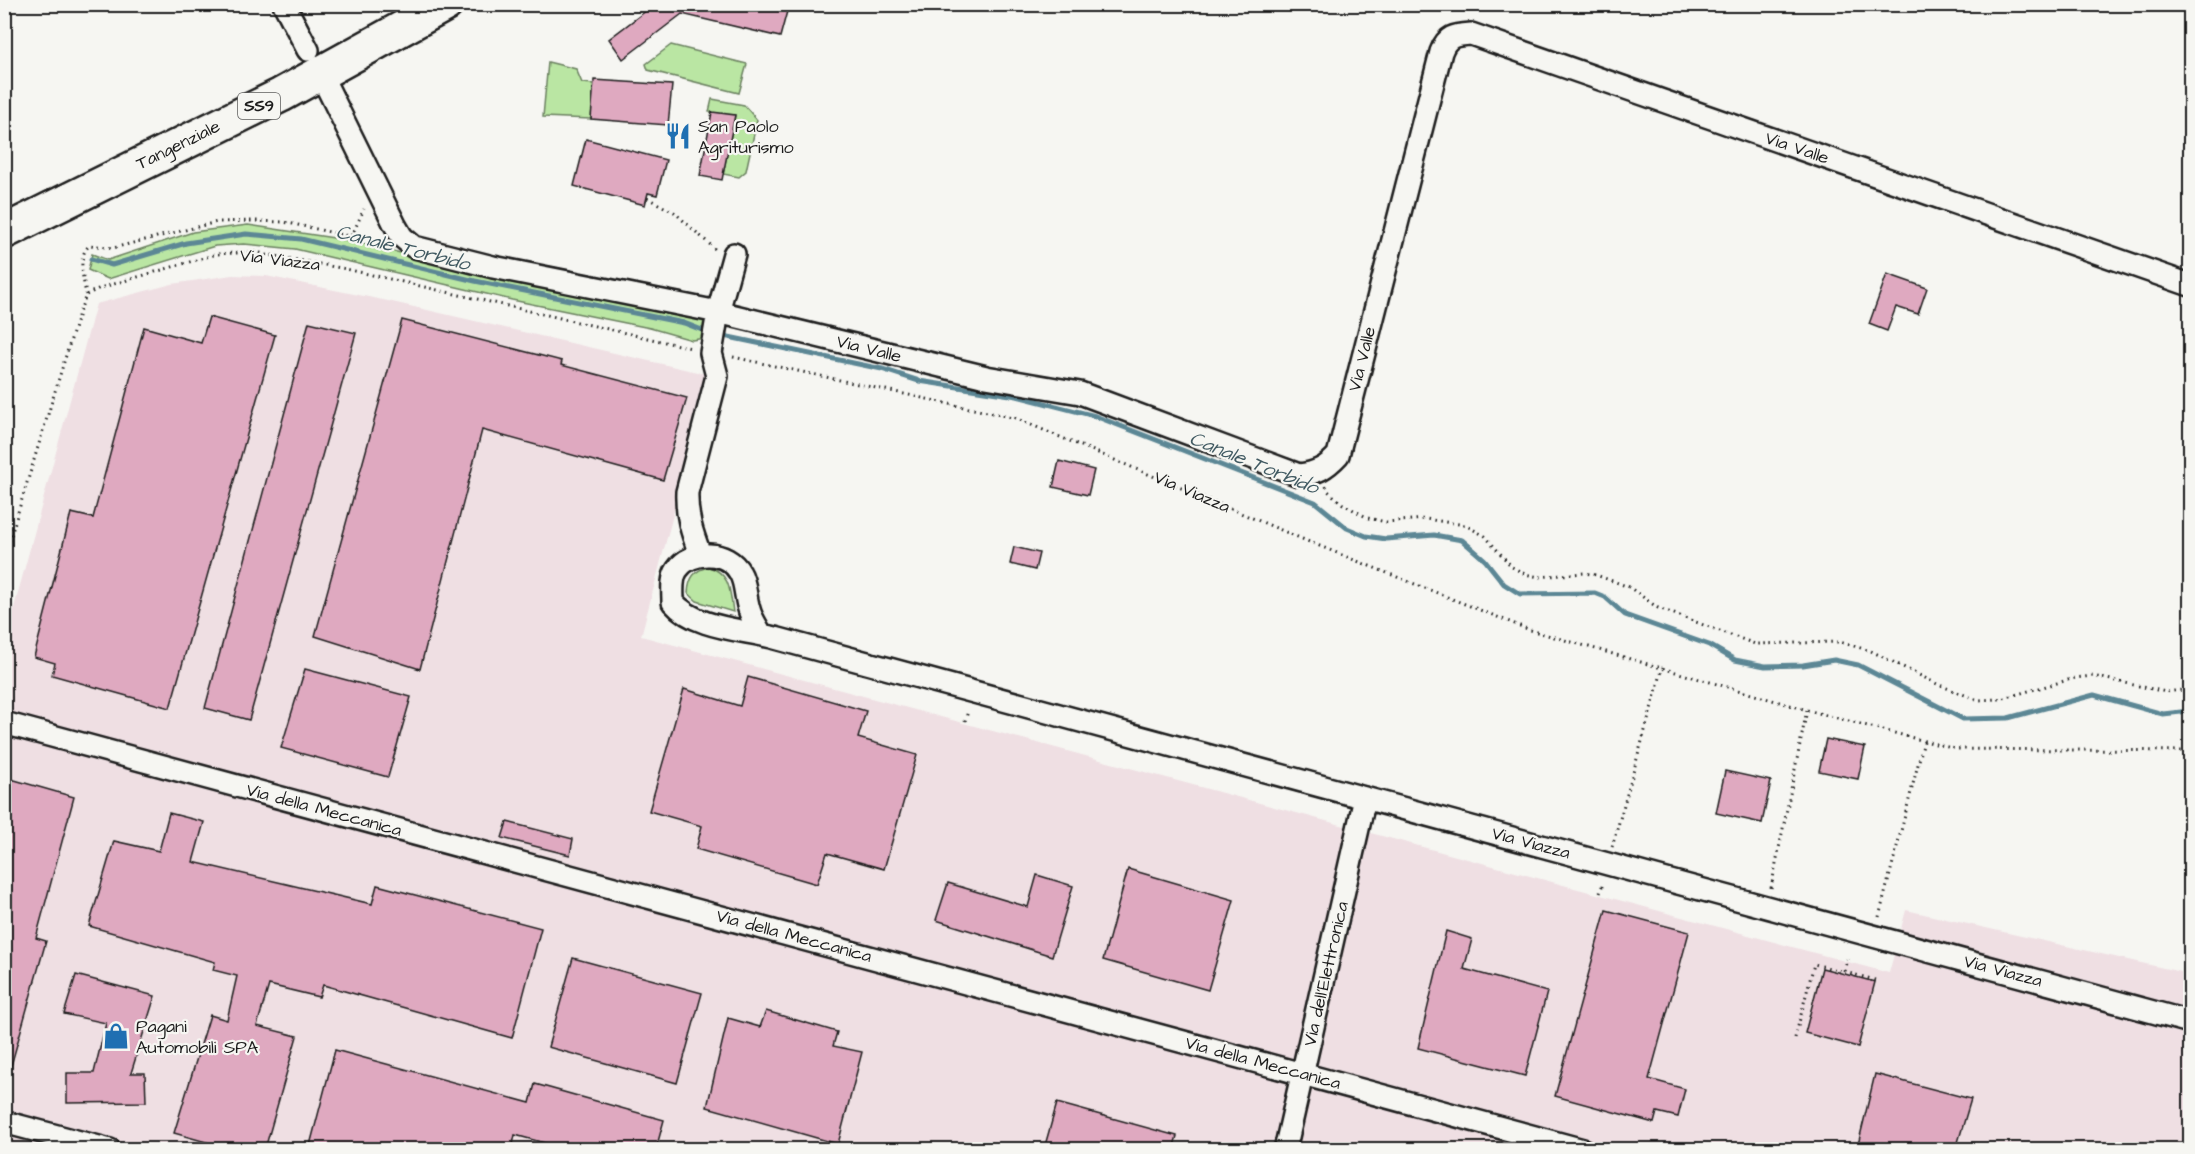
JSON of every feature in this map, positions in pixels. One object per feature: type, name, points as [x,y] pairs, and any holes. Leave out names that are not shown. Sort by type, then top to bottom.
[{"type":"main road","name":"Tangenziale","points":[[4,232],[281,95],[446,4]]},
{"type":"street","points":[[284,4],[308,50]]},
{"type":"street","name":"Via Valle","points":[[327,87],[402,237],[414,247],[493,267],[718,312],[986,377],[1080,393],[1299,475],[1314,474],[1328,466],[1338,455],[1440,52],[1445,42],[1454,35],[1471,34],[2190,285]]},
{"type":"street","points":[[728,255],[711,353],[717,376],[687,492],[686,510],[690,529],[700,554],[717,556],[730,562],[740,572],[749,611],[760,634]]},
{"type":"street","name":"Via Viazza","points":[[700,554],[687,559],[676,571],[673,602],[683,613],[699,620],[760,634],[2190,1022]]},
{"type":"street","name":"Via della Meccanica","points":[[4,723],[1583,1149]]},
{"type":"street","name":"Via dell'Elettronica","points":[[1285,1149],[1304,1074],[1365,798]]},
{"type":"street","points":[[4,1122],[110,1149]]},
{"type":"path","points":[[4,558],[86,294],[82,264],[85,249],[90,245],[113,248],[217,222],[254,220],[284,222],[348,236],[352,235],[380,194]]},
{"type":"path","points":[[647,198],[674,212],[728,255]]},
{"type":"path","name":"Via Viazza","points":[[86,294],[216,254],[254,252],[346,269],[711,353],[1015,418],[1307,541],[1530,630],[1807,710],[1924,741],[1955,749],[1989,751],[2190,751]]},
{"type":"path","points":[[1328,466],[1328,491],[1343,504],[1368,518],[1386,522],[1426,519],[1465,525],[1485,536],[1512,567],[1525,574],[1539,577],[1584,573],[1604,577],[1629,587],[1658,608],[1755,644],[1840,642],[1871,651],[1938,685],[1978,700],[2000,699],[2075,678],[2093,676],[2166,692],[2190,689]]},
{"type":"path","points":[[1607,864],[1663,667]]},
{"type":"path","points":[[1767,907],[1807,710]]},
{"type":"path","points":[[1874,936],[1924,741]]},
{"type":"path","points":[[1844,971],[1847,959]]},
{"type":"path","points":[[1795,1038],[1815,964],[1879,981]]},
{"type":"shaded area","points":[[232,275],[266,276],[388,301],[710,375],[641,636],[1889,973],[1906,910],[2190,974],[2190,1149],[5,1150],[5,641],[96,304],[172,284]]},
{"type":"green space","points":[[671,45],[747,64],[739,93],[648,70],[646,64]]},
{"type":"green space","points":[[548,62],[576,69],[582,83],[594,84],[591,119],[543,117]]},
{"type":"green space","points":[[712,99],[744,105],[757,120],[746,171],[739,177],[723,174],[735,116],[709,112]]},
{"type":"green space","points":[[248,225],[354,241],[486,275],[704,319],[709,324],[705,338],[692,340],[650,328],[512,300],[295,249],[244,244],[215,246],[108,279],[88,270],[92,254],[108,260],[193,232]]},
{"type":"green space","points":[[709,567],[722,574],[725,579],[730,591],[733,612],[697,601],[688,593],[693,576]]},
{"type":"building","points":[[655,4],[789,4],[780,37],[682,14],[623,59],[609,39]]},
{"type":"building","points":[[594,80],[672,85],[668,125],[591,119]]},
{"type":"building","points":[[712,112],[735,115],[722,180],[700,176]]},
{"type":"building","points":[[586,139],[666,160],[657,195],[648,193],[645,205],[574,186]]},
{"type":"building","points":[[1887,274],[1927,288],[1918,314],[1896,307],[1887,331],[1869,324]]},
{"type":"building","points":[[209,317],[275,335],[170,708],[52,675],[55,663],[34,657],[71,513],[93,518],[144,327],[201,343]]},
{"type":"building","points":[[402,320],[562,361],[561,365],[687,398],[663,480],[482,430],[420,669],[315,636]]},
{"type":"building","points":[[309,322],[356,333],[249,720],[205,708]]},
{"type":"building","points":[[1059,461],[1094,470],[1088,495],[1053,487]]},
{"type":"building","points":[[1014,547],[1039,553],[1035,570],[1010,564]]},
{"type":"building","points":[[305,669],[411,697],[388,777],[281,748]]},
{"type":"building","points":[[748,677],[866,711],[858,738],[917,755],[884,869],[827,853],[817,884],[696,849],[702,826],[649,811],[684,689],[740,706]]},
{"type":"building","points":[[1826,739],[1865,747],[1858,779],[1819,771]]},
{"type":"building","points":[[1725,771],[1771,781],[1762,823],[1716,813]]},
{"type":"building","points":[[4,777],[74,797],[36,938],[46,941],[9,1073],[4,1072]]},
{"type":"building","points":[[169,813],[204,822],[193,862],[372,904],[377,885],[541,928],[512,1038],[323,985],[319,997],[269,985],[257,1026],[297,1036],[265,1149],[231,1149],[174,1133],[210,1015],[227,1020],[237,976],[213,970],[215,962],[89,926],[114,841],[159,851]]},
{"type":"building","points":[[507,822],[573,839],[570,855],[502,838]]},
{"type":"building","points":[[1128,869],[1234,900],[1208,990],[1103,960]]},
{"type":"building","points":[[1037,875],[1073,886],[1052,956],[936,920],[948,883],[1028,907]]},
{"type":"building","points":[[1606,910],[1689,932],[1649,1079],[1685,1089],[1678,1117],[1657,1112],[1654,1123],[1555,1096]]},
{"type":"building","points":[[1446,931],[1472,939],[1464,969],[1547,992],[1525,1076],[1418,1048]]},
{"type":"building","points":[[573,958],[702,993],[677,1083],[548,1047]]},
{"type":"building","points":[[1822,968],[1875,982],[1858,1047],[1805,1033]]},
{"type":"building","points":[[76,975],[155,996],[131,1073],[145,1073],[146,1102],[67,1103],[67,1073],[94,1073],[106,1023],[64,1014]]},
{"type":"building","points":[[766,1011],[837,1032],[833,1046],[862,1052],[838,1144],[707,1107],[728,1018],[760,1027]]},
{"type":"building","points":[[335,1050],[530,1103],[535,1084],[664,1120],[656,1149],[567,1149],[515,1135],[512,1149],[309,1149]]},
{"type":"building","points":[[1875,1074],[1971,1099],[1956,1149],[1857,1149]]},
{"type":"building","points":[[1057,1103],[1177,1136],[1173,1149],[1044,1149]]},
{"type":"waterway","name":"Canale Torbido","points":[[91,259],[112,265],[186,243],[246,234],[301,239],[475,281],[684,323],[707,332]]},
{"type":"waterway","name":"Canale Torbido","points":[[719,335],[882,369],[919,381],[1017,396],[1095,416],[1315,502],[1347,528],[1366,536],[1386,539],[1434,535],[1462,540],[1485,560],[1504,584],[1520,594],[1595,593],[1605,597],[1625,615],[1709,645],[1735,660],[1765,666],[1803,665],[1834,660],[1858,665],[1963,719],[2008,718],[2094,695],[2163,714],[2190,711]]},
{"type":"place","name":"San Paolo Agriturismo","points":[[678,136]]},
{"type":"place","name":"Pagani Automobili SPA","points":[[116,1036]]}]
